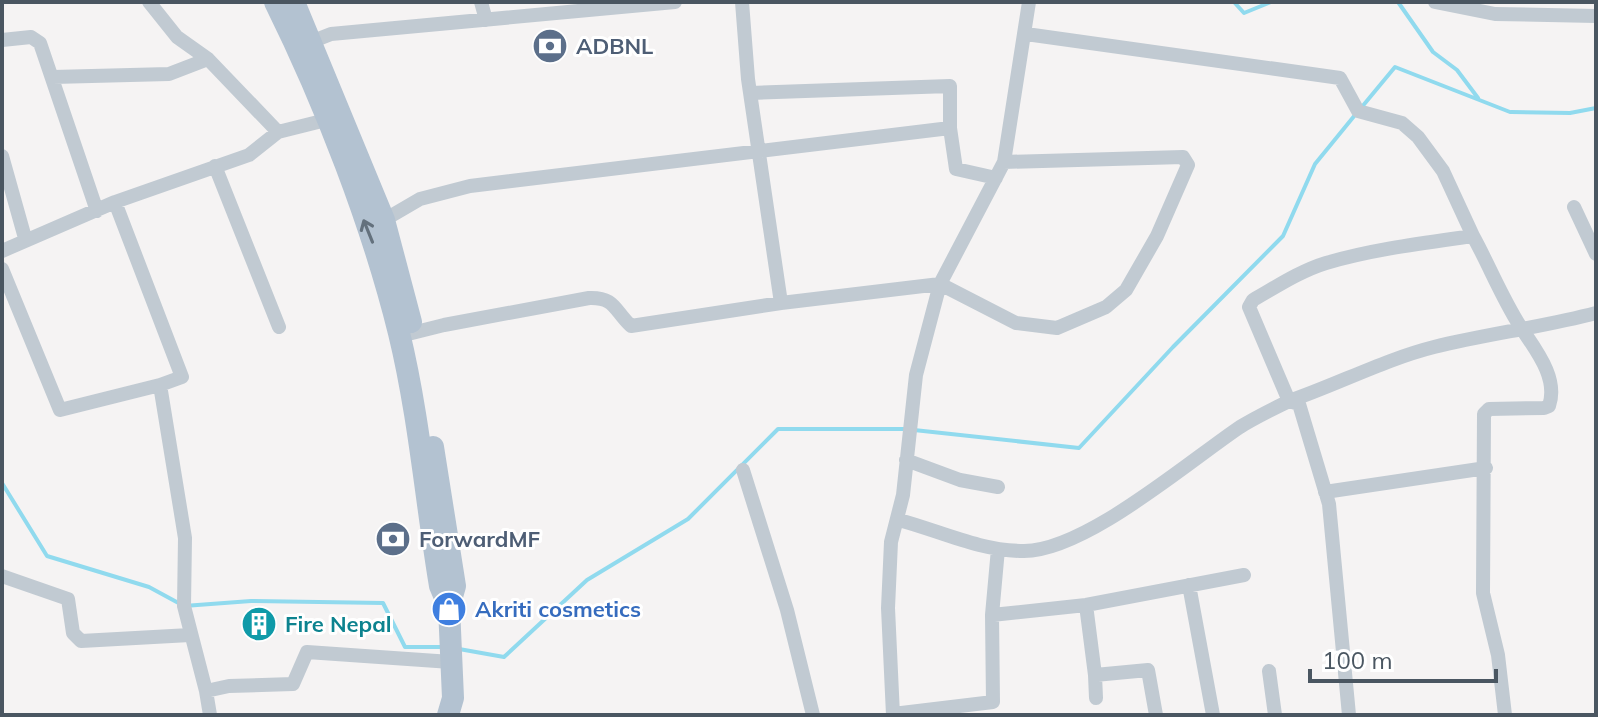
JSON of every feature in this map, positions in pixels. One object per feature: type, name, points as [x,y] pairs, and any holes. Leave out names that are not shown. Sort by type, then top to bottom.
[{"type":"main road","points":[[275,2],[305,44],[384,220],[407,334],[440,586],[449,616],[454,709]]},
{"type":"main road","points":[[294,2],[326,120],[407,334]]},
{"type":"street","points":[[149,2],[177,37],[208,59],[278,132]]},
{"type":"street","points":[[481,2],[486,20]]},
{"type":"street","points":[[305,44],[331,34],[675,2]]},
{"type":"street","points":[[734,2],[753,2]]},
{"type":"street","points":[[742,2],[751,93],[781,303]]},
{"type":"street","points":[[998,549],[992,615],[993,702],[893,715],[888,608],[891,542],[899,520],[916,375],[926,324],[940,284],[1004,162],[1029,2]]},
{"type":"street","points":[[1435,2],[1495,14],[1596,16]]},
{"type":"street","points":[[1026,34],[1340,78],[1358,111],[1402,123],[1418,137],[1443,171],[1521,328],[1536,346],[1546,369],[1551,402],[1544,408],[1526,406],[1485,412],[1486,468],[1481,533],[1483,593],[1498,655],[1505,715]]},
{"type":"street","points":[[2,40],[31,37],[40,43],[97,211]]},
{"type":"street","points":[[53,77],[169,74],[208,59]]},
{"type":"street","points":[[751,93],[950,86],[950,128],[956,169],[996,178]]},
{"type":"street","points":[[2,251],[25,238],[115,202],[249,155],[278,132],[326,120]]},
{"type":"street","points":[[384,220],[420,199],[470,186],[950,128]]},
{"type":"street","points":[[2,156],[25,238]]},
{"type":"street","points":[[407,334],[589,298],[605,298],[614,303],[631,326],[781,303],[940,284],[1016,323],[1057,328],[1106,307],[1126,290],[1149,250],[1188,165],[1183,157],[1004,162]]},
{"type":"street","points":[[215,166],[279,327]]},
{"type":"street","points":[[2,269],[60,410],[182,377],[115,202]]},
{"type":"street","points":[[1574,207],[1596,254]]},
{"type":"street","points":[[1349,715],[1336,559],[1325,492],[1299,404],[1289,401],[1250,311],[1253,300],[1325,263],[1407,244],[1473,236]]},
{"type":"street","points":[[899,520],[998,549],[1026,551],[1056,546],[1077,536],[1242,426],[1289,401],[1432,348],[1596,313]]},
{"type":"street","points":[[160,385],[185,538],[184,606],[210,715]]},
{"type":"street","points":[[906,460],[960,480],[998,487]]},
{"type":"street","points":[[1325,492],[1486,468]]},
{"type":"street","points":[[743,470],[787,610],[813,715]]},
{"type":"street","points":[[992,615],[1086,605],[1244,575]]},
{"type":"street","points":[[2,576],[68,599],[73,633],[81,641],[190,635]]},
{"type":"street","points":[[1189,585],[1213,715]]},
{"type":"street","points":[[1086,605],[1096,698]]},
{"type":"street","points":[[206,691],[229,686],[293,684],[307,652],[451,659]]},
{"type":"street","points":[[1095,675],[1148,670],[1156,715]]},
{"type":"street","points":[[1269,671],[1275,715]]},
{"type":"waterway","points":[[1234,2],[1244,13],[1271,2]]},
{"type":"waterway","points":[[1398,2],[1433,52],[1457,70],[1478,98]]},
{"type":"waterway","points":[[1361,108],[1395,67],[1510,112]]},
{"type":"waterway","points":[[1511,112],[1570,113],[1596,108]]},
{"type":"waterway","points":[[914,430],[1079,448],[1283,236],[1315,164],[1355,115]]},
{"type":"waterway","points":[[459,649],[504,657],[587,580],[688,519],[778,429],[905,429]]},
{"type":"waterway","points":[[2,483],[47,556],[149,587],[184,606],[251,601],[383,603],[405,647],[442,647]]},
{"type":"place","name":"ADBNL","points":[[550,46]]},
{"type":"place","name":"ForwardMF","points":[[393,539]]},
{"type":"place","name":"Akriti cosmetics","points":[[449,609]]},
{"type":"place","name":"Fire Nepal","points":[[259,624]]}]
